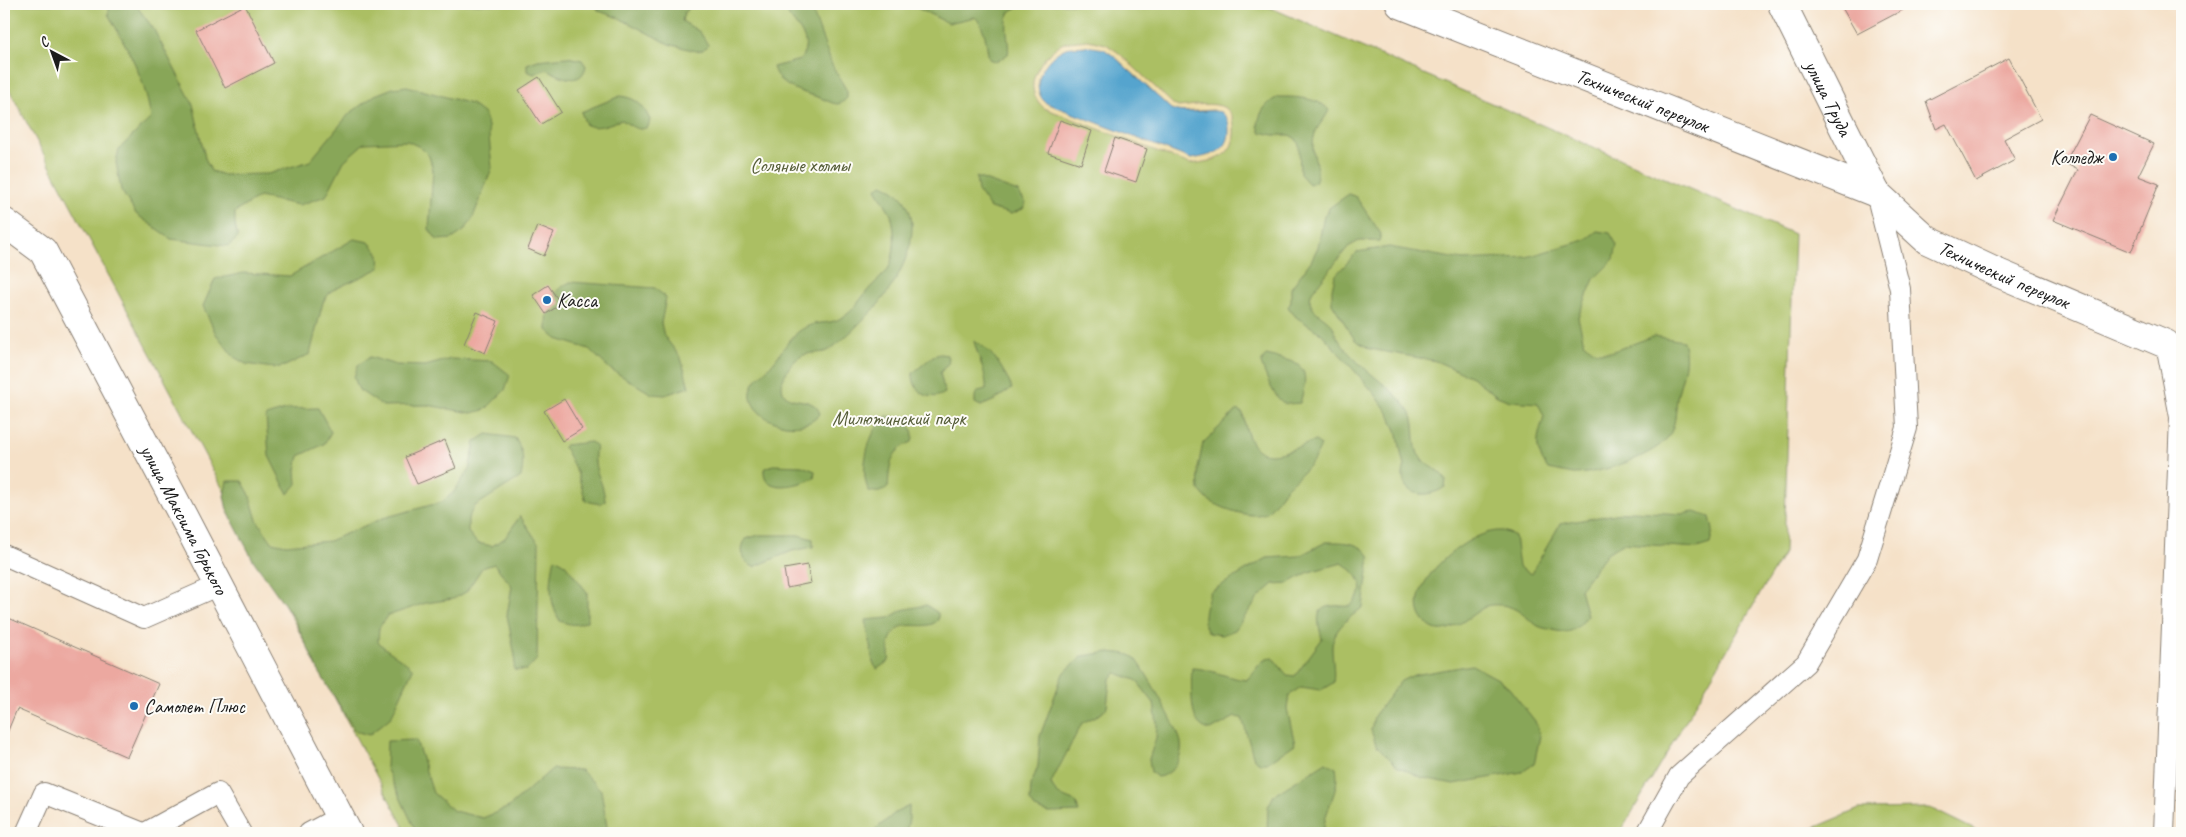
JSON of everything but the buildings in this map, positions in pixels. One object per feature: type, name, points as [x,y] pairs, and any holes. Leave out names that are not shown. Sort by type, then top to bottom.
[{"type":"street","name":"Технический переулок","points":[[1400,4],[1876,193],[1927,240],[1998,273],[2174,347]]},
{"type":"street","name":"улица Труда","points":[[1782,4],[1876,193]]},
{"type":"street","name":"улица Максима Горького","points":[[4,222],[43,251],[343,825]]},
{"type":"lane","points":[[1648,833],[1679,776],[1806,663],[1867,559],[1907,428],[1900,289],[1876,193]]},
{"type":"lane","name":"Технический переулок","points":[[2164,833],[2180,417],[2174,347]]},
{"type":"lane","points":[[4,555],[144,618],[219,585]]},
{"type":"lane","points":[[26,833],[44,792],[144,833],[218,793],[240,833]]},
{"type":"lane","points":[[309,833],[343,825]]},
{"type":"green space","name":"Милютинский парк","points":[[4,4],[1262,4],[1794,234],[1784,553],[1620,833],[407,833],[4,80]]},
{"type":"green space","points":[[111,4],[135,4],[153,28],[193,104],[205,158],[211,171],[224,175],[268,174],[310,161],[349,114],[375,95],[393,88],[407,86],[471,104],[484,114],[488,126],[492,168],[472,220],[464,231],[452,239],[437,240],[429,229],[433,170],[429,156],[420,147],[407,141],[364,143],[344,161],[326,196],[299,205],[259,197],[235,212],[238,238],[228,246],[171,239],[136,214],[121,190],[116,162],[119,149],[151,118],[140,76],[108,14]]},
{"type":"green space","points":[[594,4],[694,4],[684,13],[682,21],[700,32],[708,45],[703,50],[696,51],[669,44],[619,18],[599,11]]},
{"type":"green space","points":[[785,4],[810,4],[832,65],[847,91],[847,98],[842,102],[834,104],[794,89],[776,74],[773,67],[800,60],[805,51],[803,36],[790,18]]},
{"type":"green space","points":[[909,4],[1041,4],[1017,8],[1010,13],[1007,24],[1008,54],[996,62],[989,59],[983,31],[975,17],[948,23]]},
{"type":"green space","points":[[567,57],[582,60],[586,66],[580,77],[563,77],[546,69],[534,74],[527,71],[527,64],[538,60]]},
{"type":"green space","points":[[620,96],[631,98],[642,106],[650,120],[648,127],[638,129],[622,120],[600,126],[586,125],[581,112]]},
{"type":"green space","points":[[1279,97],[1312,100],[1319,102],[1329,110],[1316,130],[1313,140],[1317,173],[1315,182],[1309,184],[1300,174],[1299,145],[1296,139],[1290,135],[1274,135],[1260,132],[1258,125],[1262,112],[1267,104]]},
{"type":"green space","points":[[976,177],[1018,192],[1026,203],[1023,209],[1011,214],[990,208],[978,191]]},
{"type":"green space","points":[[882,184],[900,195],[909,211],[912,229],[909,249],[901,269],[879,304],[844,339],[829,350],[810,353],[798,358],[787,371],[782,385],[783,392],[787,397],[812,404],[817,407],[820,414],[810,422],[799,425],[786,425],[774,422],[763,416],[755,408],[751,398],[755,381],[776,360],[792,337],[803,328],[834,321],[847,314],[870,287],[887,271],[890,265],[894,251],[894,228],[891,215],[876,189]]},
{"type":"green space","points":[[1349,194],[1356,197],[1381,234],[1379,241],[1359,241],[1348,247],[1312,292],[1310,303],[1332,325],[1338,339],[1350,355],[1386,386],[1411,414],[1418,454],[1446,480],[1445,487],[1429,494],[1414,492],[1408,489],[1404,483],[1405,465],[1398,435],[1389,414],[1375,394],[1322,334],[1296,317],[1288,307],[1291,302],[1291,288],[1311,261],[1318,247],[1324,216],[1329,208]]},
{"type":"green space","points":[[1597,231],[1610,233],[1617,245],[1614,259],[1594,279],[1578,317],[1584,343],[1597,352],[1611,352],[1654,336],[1683,341],[1685,348],[1685,367],[1677,398],[1675,419],[1670,434],[1653,450],[1627,462],[1598,471],[1574,474],[1548,469],[1538,449],[1538,438],[1544,416],[1538,403],[1510,401],[1497,396],[1472,377],[1436,361],[1370,349],[1355,340],[1332,303],[1332,289],[1335,276],[1357,252],[1389,247],[1463,260],[1527,257],[1585,240]]},
{"type":"green space","points":[[354,239],[369,242],[379,254],[380,268],[331,291],[323,302],[310,354],[285,366],[273,368],[246,364],[234,357],[216,334],[203,306],[215,279],[244,273],[290,276]]},
{"type":"green space","points":[[570,282],[655,288],[666,298],[661,323],[664,336],[681,358],[689,387],[665,395],[652,394],[610,369],[589,349],[557,339],[547,330],[548,307],[556,291]]},
{"type":"green space","points":[[974,341],[987,349],[992,355],[1012,388],[995,400],[981,406],[975,403],[975,396],[979,391],[986,389],[986,384]]},
{"type":"green space","points":[[947,355],[949,362],[940,373],[945,393],[939,396],[928,396],[918,390],[913,379],[913,373],[933,356]]},
{"type":"green space","points":[[1266,355],[1288,360],[1301,367],[1305,380],[1300,403],[1287,404],[1278,398],[1261,363]]},
{"type":"green space","points":[[370,357],[396,365],[425,366],[451,359],[492,361],[510,375],[505,390],[485,410],[471,413],[427,405],[383,406],[359,390],[354,377],[358,365]]},
{"type":"green space","points":[[318,408],[331,432],[324,444],[299,456],[296,470],[297,484],[288,494],[269,456],[266,416],[289,409]]},
{"type":"green space","points":[[1237,410],[1243,413],[1252,443],[1258,450],[1267,454],[1288,451],[1315,441],[1321,445],[1308,467],[1287,487],[1271,508],[1263,514],[1248,515],[1222,507],[1210,501],[1199,490],[1198,468],[1203,443]]},
{"type":"green space","points":[[887,416],[903,420],[910,426],[913,436],[912,442],[895,454],[890,465],[888,487],[881,491],[872,492],[869,491],[866,483],[865,462],[867,451],[875,430]]},
{"type":"green space","points":[[487,434],[515,438],[522,457],[521,477],[475,506],[468,518],[468,532],[477,543],[492,546],[505,538],[520,516],[539,544],[537,659],[527,670],[514,670],[515,656],[507,615],[512,586],[494,564],[482,568],[466,592],[453,599],[426,603],[387,616],[379,628],[378,642],[413,669],[391,717],[369,735],[355,731],[318,670],[294,618],[253,560],[227,510],[224,496],[227,481],[242,481],[249,493],[257,520],[272,542],[286,545],[329,541],[383,518],[442,502],[453,493],[469,470],[475,442]]},
{"type":"green space","points":[[591,442],[596,446],[596,468],[604,493],[605,501],[600,504],[586,501],[577,472],[564,447],[565,445]]},
{"type":"green space","points":[[773,465],[802,466],[815,471],[814,478],[792,485],[775,485],[765,477],[764,469]]},
{"type":"green space","points":[[1632,511],[1682,514],[1695,512],[1710,517],[1713,530],[1710,544],[1697,548],[1623,543],[1607,553],[1580,589],[1587,616],[1580,625],[1569,631],[1564,632],[1540,627],[1517,610],[1502,605],[1487,606],[1458,625],[1442,630],[1434,629],[1427,624],[1419,611],[1419,596],[1427,580],[1438,565],[1470,540],[1487,533],[1501,531],[1515,536],[1519,567],[1531,574],[1560,524]]},
{"type":"green space","points":[[759,535],[798,535],[813,539],[813,547],[792,551],[754,567],[744,559],[742,551],[746,539]]},
{"type":"green space","points":[[1326,542],[1356,545],[1362,548],[1370,557],[1363,607],[1343,624],[1335,634],[1332,647],[1333,683],[1321,690],[1301,687],[1289,695],[1287,709],[1295,744],[1267,763],[1260,763],[1254,759],[1242,718],[1235,717],[1211,730],[1202,727],[1197,721],[1192,702],[1192,668],[1246,680],[1264,660],[1273,658],[1287,675],[1295,676],[1322,639],[1318,618],[1322,610],[1326,607],[1351,605],[1362,590],[1360,581],[1353,571],[1342,563],[1309,572],[1289,583],[1274,584],[1259,597],[1235,630],[1222,635],[1209,633],[1204,624],[1204,613],[1210,592],[1267,558],[1299,556]]},
{"type":"green space","points":[[555,558],[564,563],[587,592],[587,621],[574,624],[560,621],[553,606],[551,590]]},
{"type":"green space","points":[[926,605],[938,613],[938,620],[932,624],[904,626],[898,629],[889,645],[889,661],[877,669],[873,663],[866,620],[889,618],[902,610]]},
{"type":"green space","points":[[1109,652],[1132,656],[1139,663],[1179,737],[1181,749],[1179,760],[1172,770],[1163,776],[1157,777],[1151,772],[1149,759],[1156,738],[1157,724],[1154,703],[1136,680],[1116,673],[1110,679],[1107,707],[1102,713],[1082,723],[1051,783],[1058,793],[1076,802],[1079,812],[1049,813],[1035,808],[1030,801],[1031,785],[1038,766],[1040,736],[1062,676],[1083,656]]},
{"type":"green space","points":[[1472,665],[1498,679],[1509,688],[1535,721],[1540,736],[1534,764],[1522,772],[1454,784],[1423,778],[1397,766],[1376,745],[1371,730],[1374,716],[1401,681],[1414,675]]},
{"type":"green space","points":[[416,740],[433,793],[454,811],[483,818],[509,807],[552,769],[581,770],[601,790],[608,833],[417,833],[386,768],[387,741]]},
{"type":"green space","points":[[1326,762],[1336,768],[1337,777],[1324,824],[1324,833],[1267,833],[1268,807],[1274,795]]},
{"type":"green space","points":[[909,806],[906,832],[871,833],[895,813]]},
{"type":"green space","points":[[1930,808],[1981,833],[1802,833],[1859,809]]},
{"type":"sand","points":[[1088,40],[1106,44],[1119,53],[1174,105],[1178,107],[1209,104],[1220,106],[1227,110],[1234,122],[1234,138],[1228,151],[1215,159],[1190,164],[1044,108],[1038,101],[1033,88],[1035,74],[1043,60],[1060,45],[1067,42]],"holes":[[[1087,46],[1115,57],[1171,109],[1177,112],[1214,110],[1191,159],[1059,52],[1066,48]]]},
{"type":"water","points":[[1087,46],[1104,49],[1115,57],[1171,109],[1183,112],[1221,112],[1229,124],[1226,143],[1218,152],[1191,159],[1046,103],[1038,89],[1041,73],[1050,59],[1064,49]]},
{"type":"place","name":"Колледж","points":[[2113,157]]},
{"type":"place","name":"Касса","points":[[547,300]]},
{"type":"place","name":"Самолет Плюс","points":[[134,706]]},
{"type":"park label","name":"Соляные холмы","points":[[800,165]]}]
